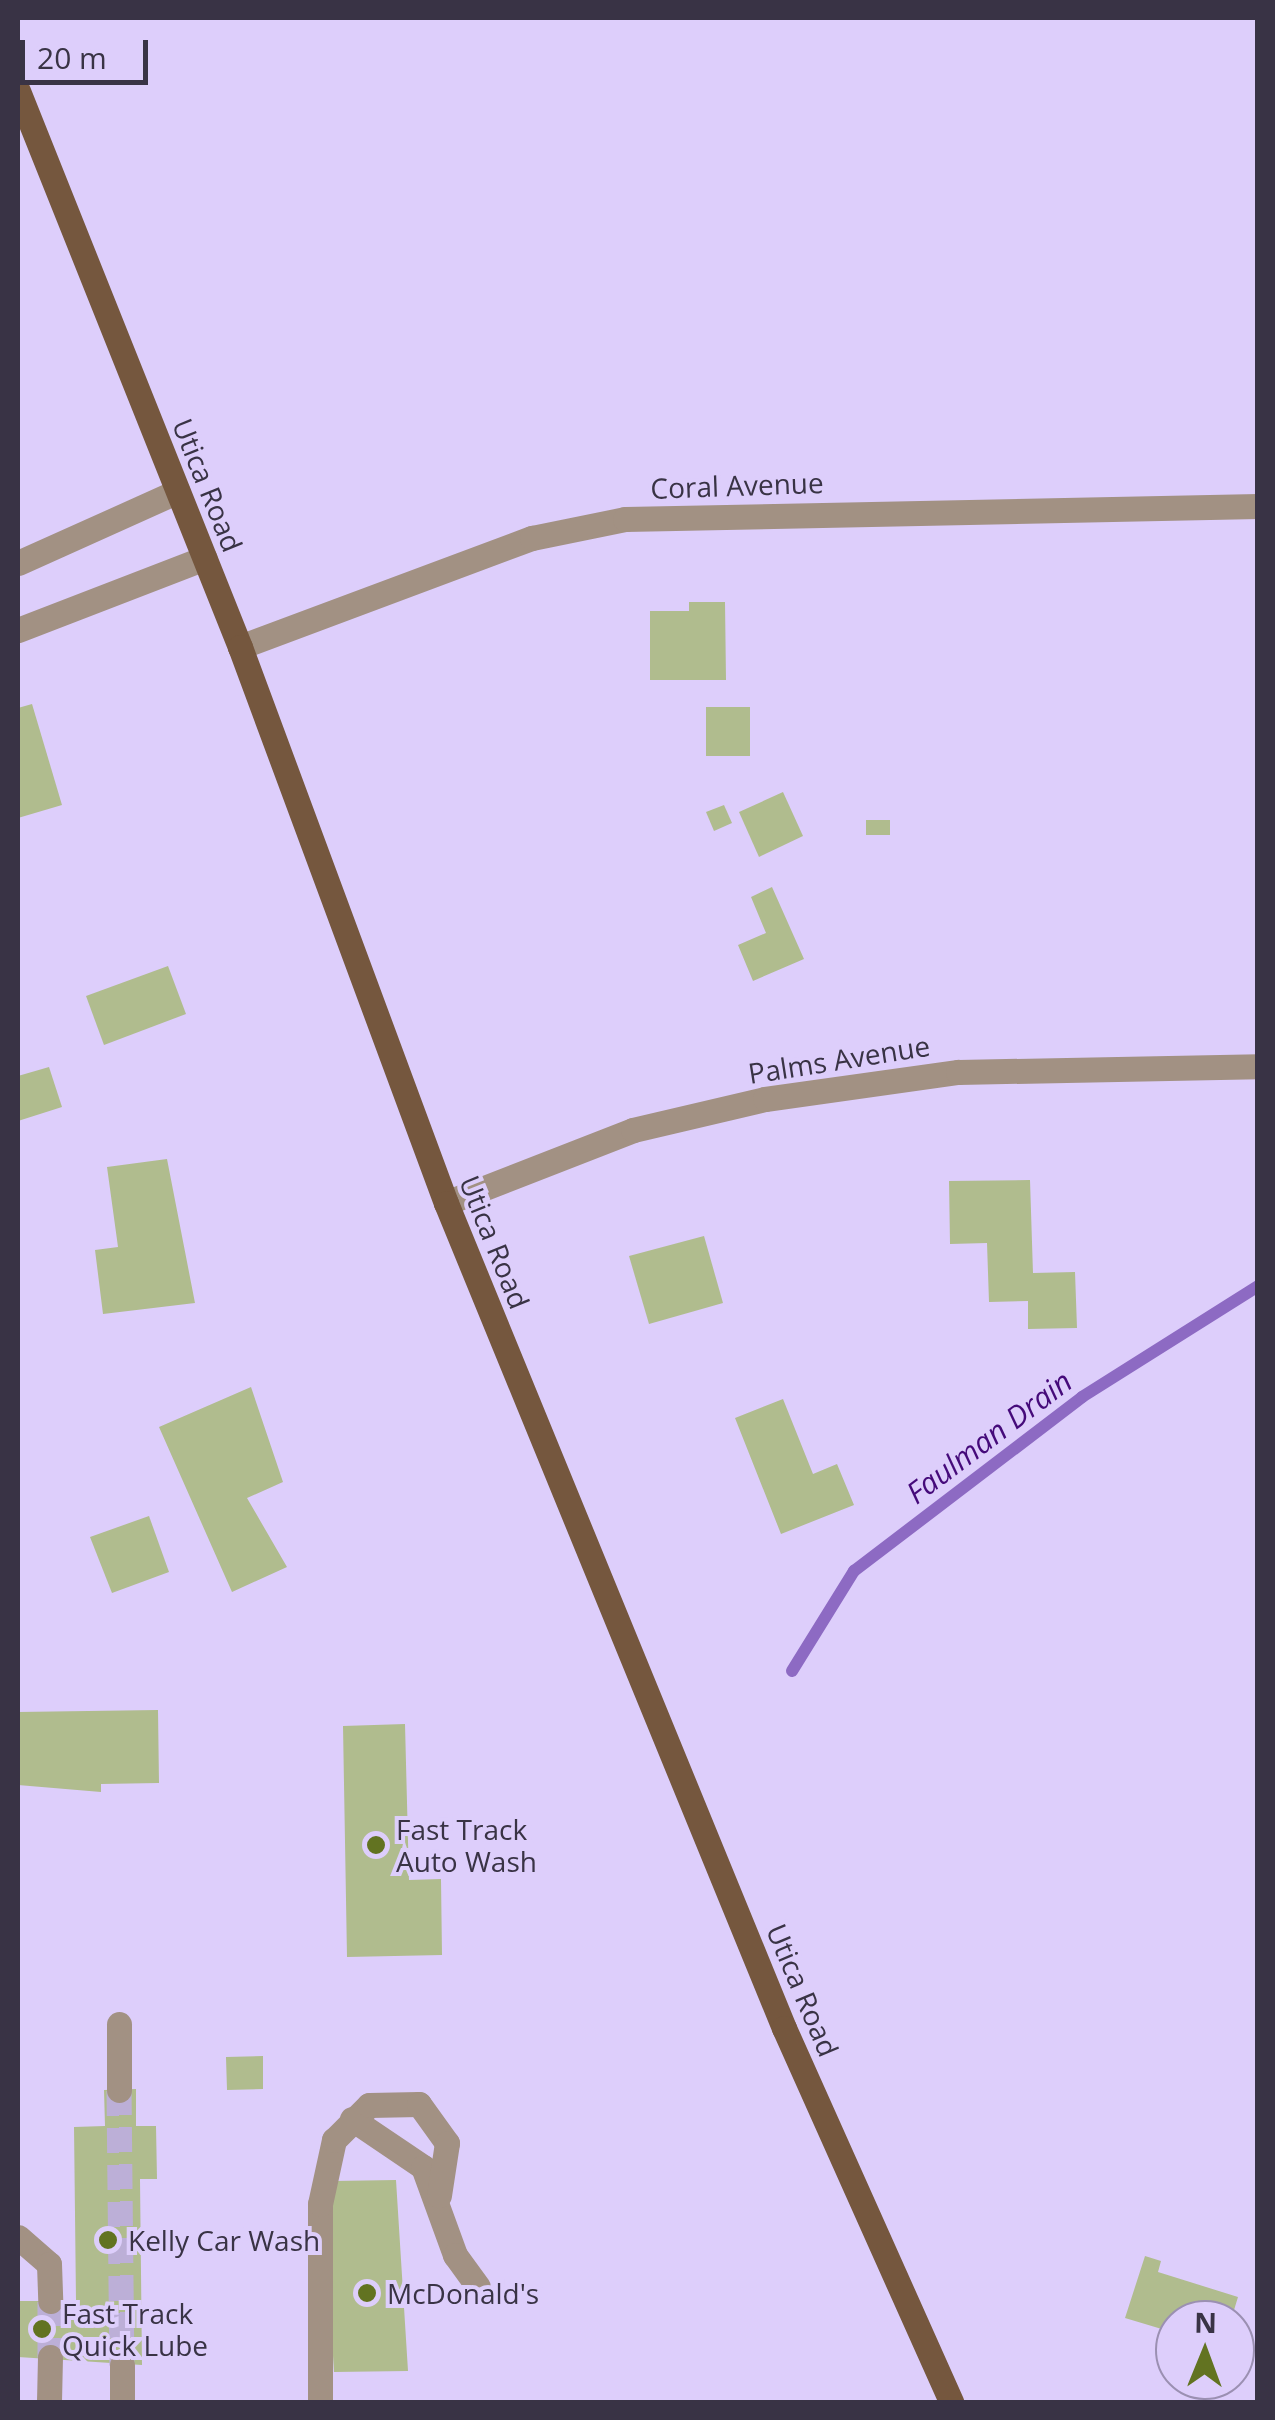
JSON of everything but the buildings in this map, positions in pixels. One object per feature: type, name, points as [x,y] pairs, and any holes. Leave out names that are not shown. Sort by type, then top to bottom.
[{"type":"main road","name":"Utica Road","points":[[18,91],[240,647],[446,1203],[784,2028],[951,2402]]},
{"type":"street","points":[[18,564],[178,491]]},
{"type":"street","name":"Coral Avenue","points":[[240,647],[532,538],[625,519],[1258,506]]},
{"type":"street","points":[[18,630],[205,558]]},
{"type":"street","name":"Palms Avenue","points":[[446,1203],[633,1130],[804,1092],[958,1072],[1258,1066]]},
{"type":"street","points":[[119,2024],[119,2090]]},
{"type":"street","points":[[320,2402],[322,2166],[352,2119],[383,2102],[430,2114],[447,2144],[439,2195],[444,2229],[478,2287]]},
{"type":"street","points":[[352,2119],[423,2167],[439,2195]]},
{"type":"street","points":[[18,2237],[49,2264],[50,2301]]},
{"type":"street","points":[[50,2357],[50,2401]]},
{"type":"street","points":[[122,2365],[122,2401]]},
{"type":"waterway","name":"Faulman Drain","points":[[792,1671],[854,1571],[1082,1397],[1258,1286]]},
{"type":"tunnel","points":[[119,2090],[122,2365]]},
{"type":"tunnel","points":[[50,2301],[50,2357]]},
{"type":"place","name":"Fast Track Auto Wash","points":[[376,1845]]},
{"type":"place","name":"Kelly Car Wash","points":[[108,2240]]},
{"type":"place","name":"McDonald's","points":[[367,2293]]},
{"type":"place","name":"Fast Track Quick Lube","points":[[42,2329]]}]
